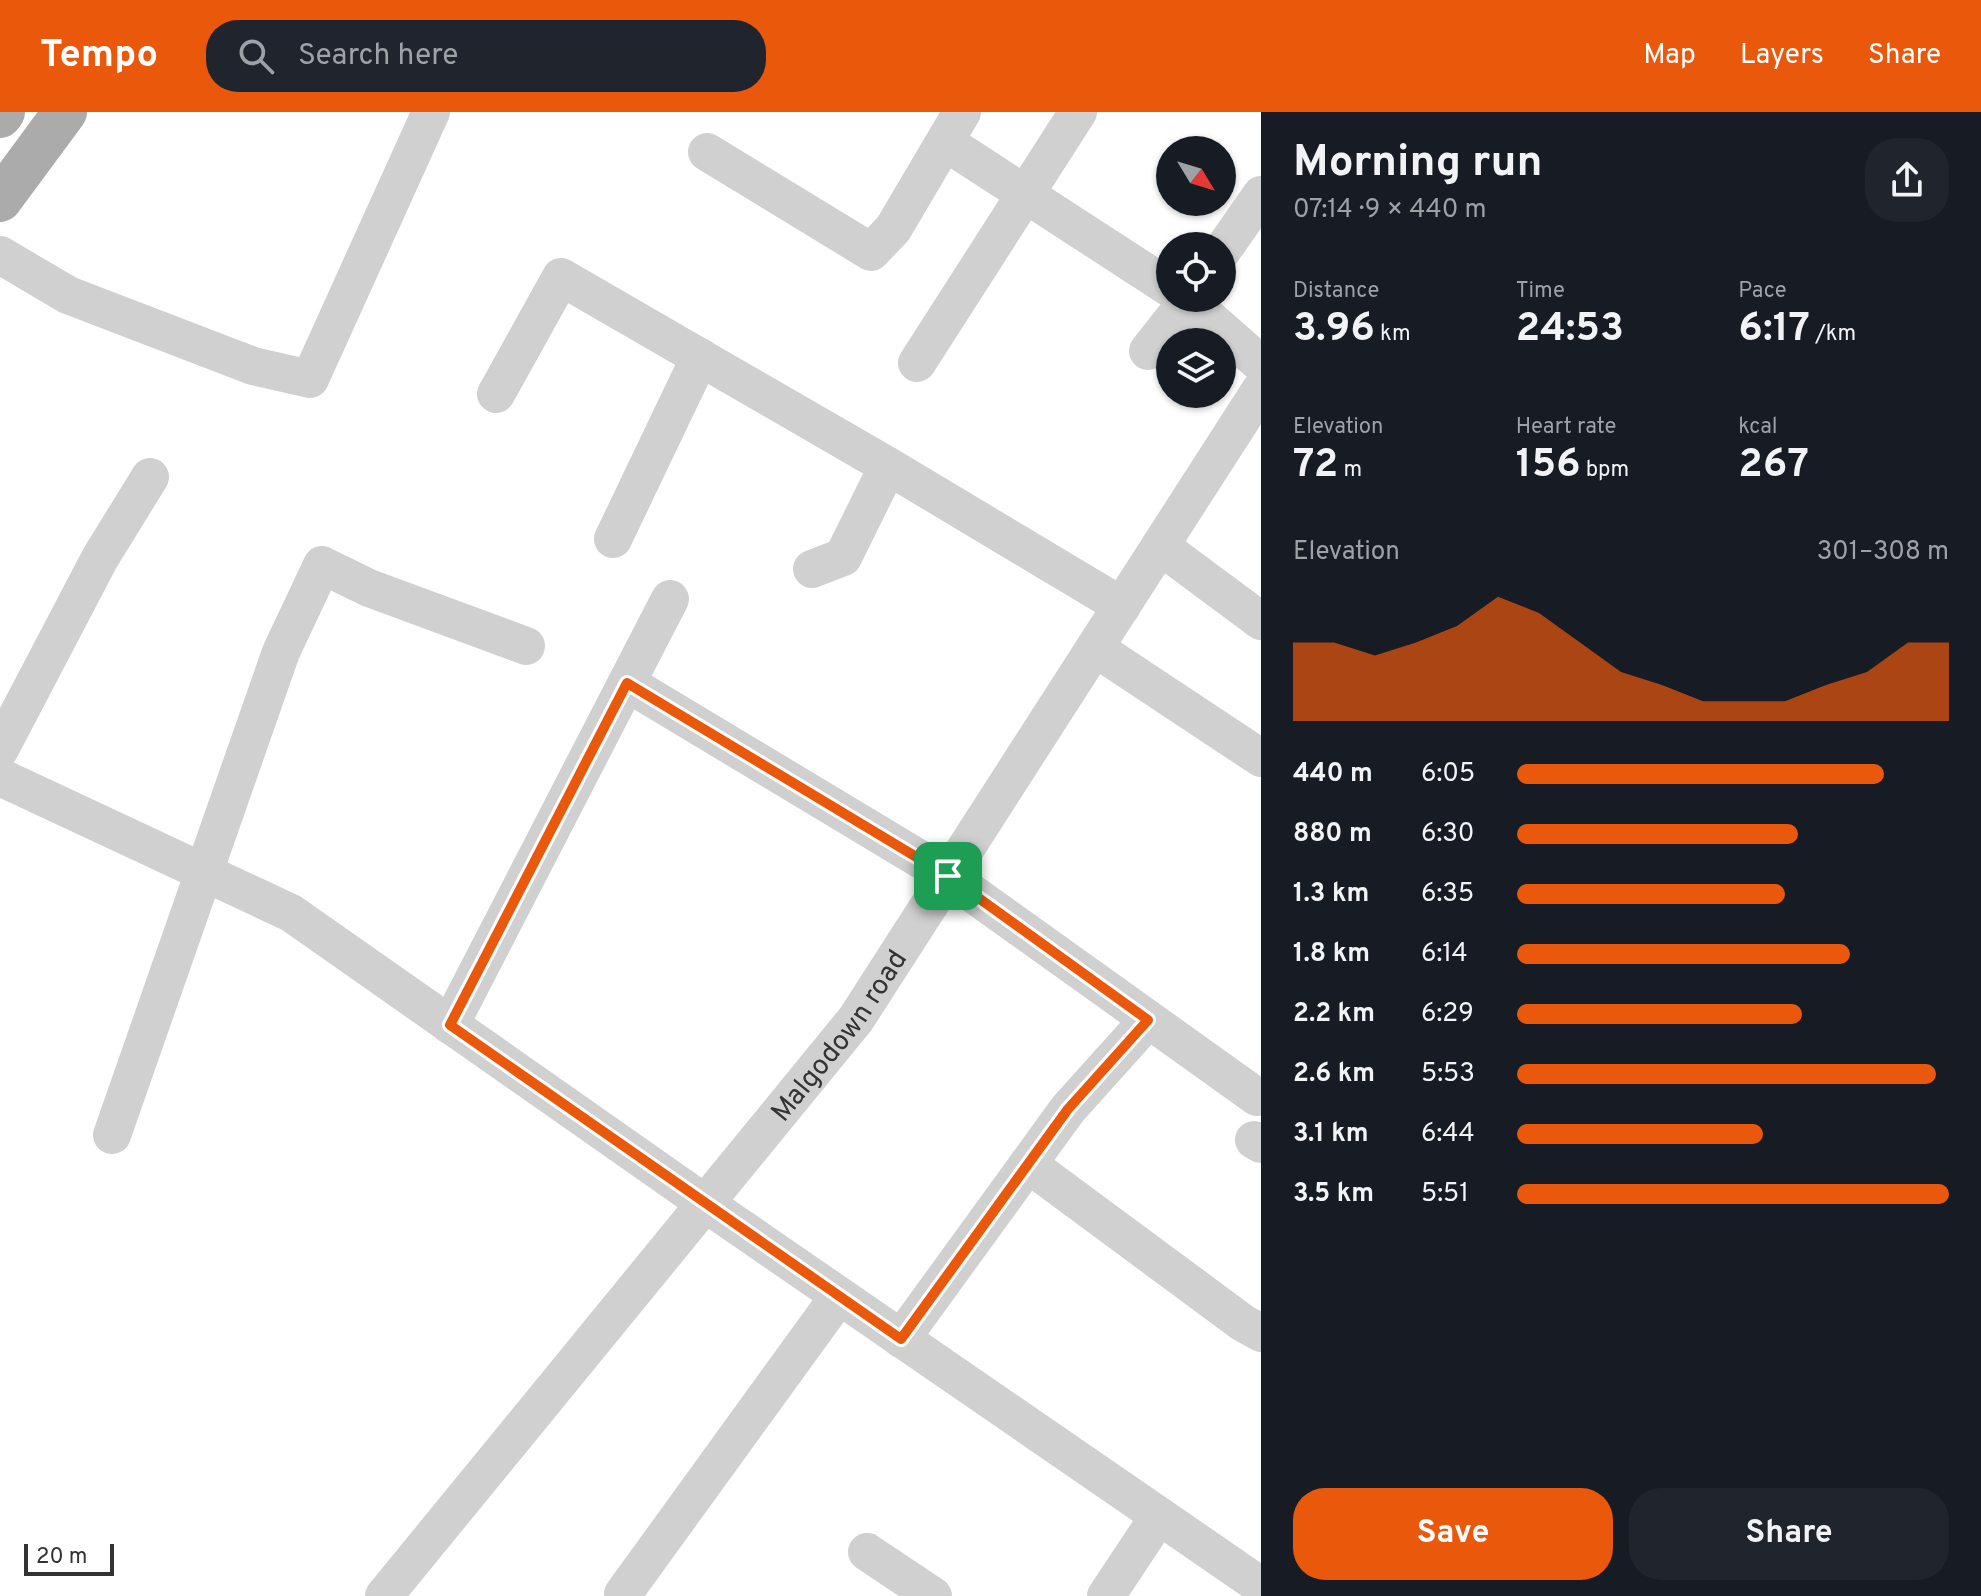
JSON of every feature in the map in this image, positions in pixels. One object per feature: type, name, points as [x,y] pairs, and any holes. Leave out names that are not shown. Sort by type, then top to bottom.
[{"type":"main road","points":[[0,200],[65,112]]},
{"type":"street","points":[[0,255],[68,295],[253,366],[310,379],[431,112]]},
{"type":"street","points":[[917,363],[1078,112]]},
{"type":"street","points":[[707,152],[871,252],[893,229],[953,127],[1025,195],[1156,279]]},
{"type":"street","points":[[1235,232],[1261,195]]},
{"type":"street","points":[[496,394],[561,277],[1122,606]]},
{"type":"street","points":[[1148,351],[1173,312]]},
{"type":"street","points":[[1201,312],[1261,364]]},
{"type":"street","points":[[613,539],[700,357]]},
{"type":"street","name":"Malgodown road","points":[[384,1596],[856,1019],[1261,389]]},
{"type":"street","points":[[812,569],[843,557],[888,466]]},
{"type":"street","points":[[0,749],[100,558],[150,477]]},
{"type":"street","points":[[1160,546],[1261,621]]},
{"type":"street","points":[[112,1135],[281,652],[322,565],[369,588],[526,646]]},
{"type":"street","points":[[450,1025],[670,599]]},
{"type":"street","points":[[1095,648],[1261,758]]},
{"type":"street","points":[[627,683],[948,876],[1257,1097]]},
{"type":"street","points":[[0,777],[291,913],[706,1204],[1261,1586]]},
{"type":"street","points":[[901,1339],[1068,1109],[1148,1020]]},
{"type":"street","points":[[1028,1164],[1243,1323],[1261,1333]]},
{"type":"street","points":[[623,1594],[839,1296]]},
{"type":"street","points":[[1106,1596],[1159,1516]]},
{"type":"street","points":[[867,1552],[933,1596]]},
{"type":"route","points":[[627,683],[948,876],[1148,1020],[1068,1109],[901,1339],[450,1025],[627,683]]}]
